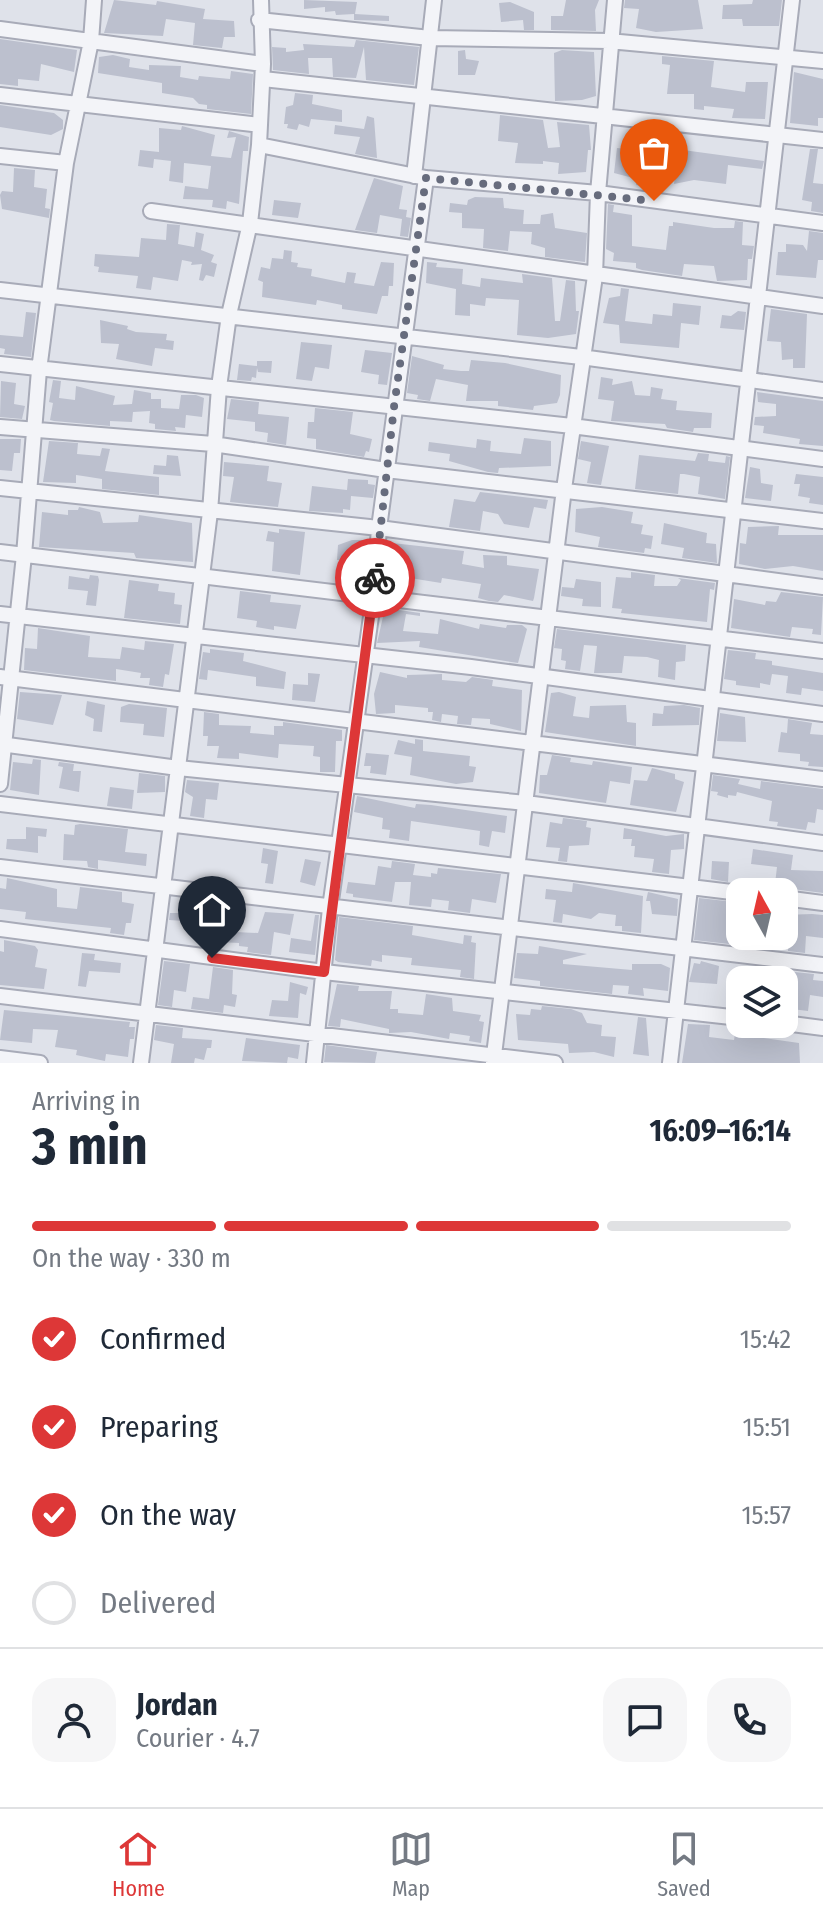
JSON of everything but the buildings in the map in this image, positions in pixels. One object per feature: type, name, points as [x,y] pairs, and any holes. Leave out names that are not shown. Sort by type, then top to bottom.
[{"type":"street","points":[[0,784],[5,678],[24,555],[39,370],[66,163],[91,41],[94,0]]},
{"type":"street","points":[[141,1063],[210,512],[219,387],[229,315],[250,223],[259,145],[263,71],[259,0]]},
{"type":"street","points":[[314,1063],[330,908],[374,595],[394,407],[418,248],[423,97],[434,0]]},
{"type":"street","points":[[494,1059],[572,426],[595,276],[609,41],[615,0]]},
{"type":"street","points":[[670,1063],[792,0]]},
{"type":"street","points":[[259,20],[430,38],[609,41],[823,61]]},
{"type":"street","points":[[0,29],[91,41],[423,97],[823,140]]},
{"type":"street","points":[[0,95],[260,125]]},
{"type":"street","points":[[259,145],[420,177],[598,193],[823,223]]},
{"type":"street","points":[[0,156],[66,163]]},
{"type":"street","points":[[151,211],[823,306]]},
{"type":"street","points":[[0,290],[581,357],[823,390]]},
{"type":"street","points":[[0,364],[572,426],[823,459]]},
{"type":"street","points":[[0,427],[213,444],[386,470],[823,521]]},
{"type":"street","points":[[0,488],[379,528],[823,587]]},
{"type":"street","points":[[0,552],[549,615],[823,651]]},
{"type":"street","points":[[0,614],[471,667],[823,714]]},
{"type":"street","points":[[5,678],[823,779]]},
{"type":"street","points":[[3,744],[178,768],[526,803],[823,843]]},
{"type":"street","points":[[0,804],[726,891]]},
{"type":"street","points":[[0,867],[823,965]]},
{"type":"street","points":[[798,900],[823,903]]},
{"type":"street","points":[[0,929],[156,952],[726,1016]]},
{"type":"street","points":[[0,996],[318,1033],[494,1059],[555,1063]]},
{"type":"street","points":[[798,1025],[823,1028]]},
{"type":"street","points":[[0,1058],[40,1063]]},
{"type":"way so far","points":[[375,578],[394,407],[426,178],[654,201]]},
{"type":"route","points":[[212,958],[324,972],[375,578]]}]
